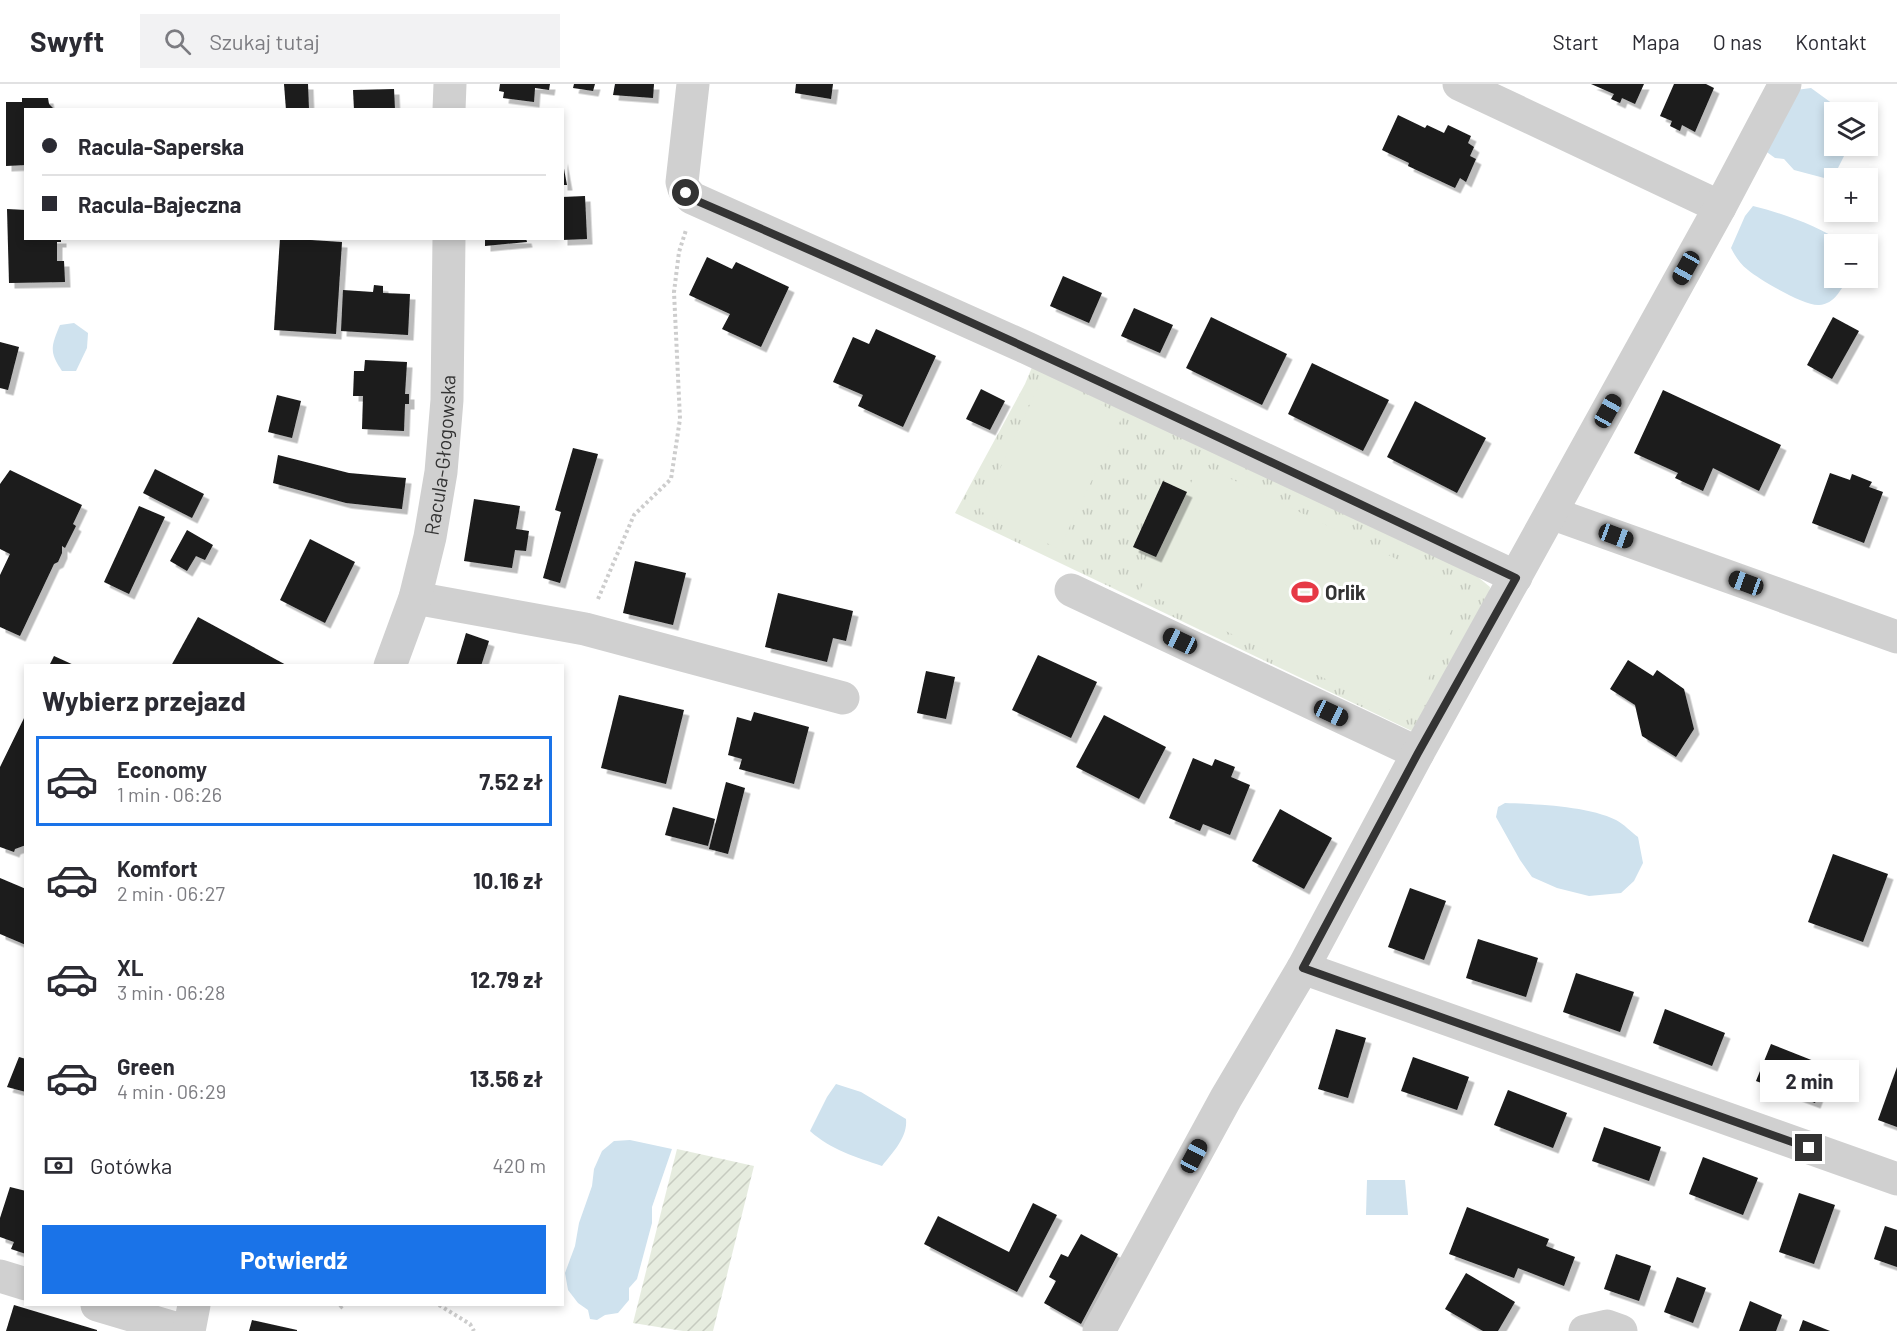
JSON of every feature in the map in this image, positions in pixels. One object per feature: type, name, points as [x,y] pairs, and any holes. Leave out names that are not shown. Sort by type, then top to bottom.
[{"type":"street","points":[[449,108],[450,84]]},
{"type":"street","points":[[693,84],[682,182],[684,189],[695,200],[1027,348],[1516,578]]},
{"type":"street","points":[[1459,84],[1720,207]]},
{"type":"street","points":[[1099,1331],[1226,1098],[1303,968],[1418,753],[1720,207],[1785,84]]},
{"type":"street","name":"Racula-Głogowska","points":[[391,664],[415,598],[430,537],[441,471],[447,400],[449,240]]},
{"type":"street","points":[[1551,513],[1897,637]]},
{"type":"street","points":[[1071,590],[1418,753]]},
{"type":"street","points":[[415,598],[585,628],[843,698]]},
{"type":"street","points":[[1303,968],[1897,1179]]},
{"type":"street","points":[[0,1276],[24,1283]]},
{"type":"street","points":[[100,1306],[187,1331],[194,1306]]},
{"type":"street","points":[[1585,1331],[1607,1326],[1621,1331]]},
{"type":"path","points":[[585,628],[634,515],[670,479],[680,419],[674,292],[679,252],[695,200]]},
{"type":"path","points":[[441,1306],[470,1324],[474,1331]]},
{"type":"green space","points":[[1035,360],[1455,558],[1490,587],[1488,608],[1416,733],[955,513],[1025,384]]},
{"type":"green space","points":[[1043,377],[1123,415],[1059,549],[980,511]]},
{"type":"green space","name":"Orlik","points":[[1200,464],[1469,594],[1409,719],[1140,590]]},
{"type":"green space","points":[[677,1149],[754,1166],[713,1331],[683,1331],[633,1323]]},
{"type":"water","points":[[1811,88],[1830,102],[1824,102],[1824,156],[1844,156],[1838,168],[1824,168],[1824,178],[1794,170],[1784,159],[1775,158],[1764,150],[1796,90]]},
{"type":"water","points":[[1753,206],[1801,221],[1828,234],[1824,234],[1824,288],[1842,288],[1840,291],[1825,304],[1812,304],[1782,292],[1748,270],[1740,263],[1731,248],[1745,216]]},
{"type":"water","points":[[74,323],[88,333],[87,348],[76,371],[62,371],[53,354],[53,344],[60,325]]},
{"type":"water","points":[[1505,803],[1577,809],[1604,815],[1619,822],[1638,837],[1643,863],[1634,881],[1621,893],[1589,896],[1557,888],[1532,877],[1496,817],[1498,807]]},
{"type":"water","points":[[836,1084],[861,1092],[906,1119],[902,1138],[882,1166],[835,1148],[810,1131]]},
{"type":"water","points":[[630,1140],[672,1149],[652,1207],[652,1223],[637,1279],[629,1288],[629,1300],[618,1313],[605,1315],[597,1320],[590,1319],[588,1310],[578,1303],[568,1290],[565,1273],[592,1186],[594,1169],[602,1151],[614,1141]]},
{"type":"water","points":[[1367,1180],[1405,1180],[1408,1215],[1366,1215]]},
{"type":"building","points":[[284,84],[308,84],[309,108],[286,108]]},
{"type":"building","points":[[500,84],[550,84],[549,90],[535,88],[534,102],[503,98],[504,92],[499,91]]},
{"type":"building","points":[[574,84],[595,84],[593,91],[573,88]]},
{"type":"building","points":[[615,84],[654,84],[653,98],[613,95]]},
{"type":"building","points":[[796,84],[833,84],[831,99],[795,93]]},
{"type":"building","points":[[1591,84],[1644,84],[1635,104],[1622,98],[1620,103],[1611,99],[1614,94]]},
{"type":"building","points":[[1674,84],[1706,84],[1714,88],[1695,132],[1682,125],[1680,131],[1670,126],[1672,121],[1660,116]]},
{"type":"building","points":[[394,89],[395,108],[354,108],[353,90]]},
{"type":"building","points":[[22,98],[48,98],[53,108],[24,108],[24,165],[6,166],[6,102],[22,102]]},
{"type":"building","points":[[1398,115],[1425,128],[1427,125],[1444,133],[1448,125],[1471,136],[1468,143],[1474,147],[1470,156],[1476,159],[1466,182],[1460,178],[1455,188],[1408,166],[1409,163],[1382,150]]},
{"type":"building","points":[[564,169],[567,185],[564,185]]},
{"type":"building","points":[[585,196],[587,239],[564,240],[564,197]]},
{"type":"building","points":[[7,209],[24,210],[24,240],[61,240],[57,242],[57,261],[64,261],[65,282],[9,283]]},
{"type":"building","points":[[280,240],[342,242],[336,334],[274,330]]},
{"type":"building","points":[[485,240],[526,240],[527,242],[485,246]]},
{"type":"building","points":[[707,257],[732,269],[736,262],[789,287],[761,347],[722,329],[730,314],[689,295]]},
{"type":"building","points":[[1063,276],[1102,293],[1089,323],[1050,306]]},
{"type":"building","points":[[374,285],[383,286],[383,293],[410,294],[408,335],[341,331],[343,290],[373,292]]},
{"type":"building","points":[[1134,308],[1173,325],[1160,353],[1121,336]]},
{"type":"building","points":[[1211,317],[1287,354],[1262,405],[1186,368]]},
{"type":"building","points":[[1833,317],[1859,331],[1832,379],[1807,365]]},
{"type":"building","points":[[876,329],[936,356],[903,427],[858,406],[863,395],[833,382],[853,337],[869,344]]},
{"type":"building","points":[[0,342],[19,347],[8,390],[0,388]]},
{"type":"building","points":[[365,360],[407,362],[405,394],[409,394],[409,404],[405,404],[404,431],[362,429],[363,396],[353,396],[354,371],[364,371]]},
{"type":"building","points":[[1312,363],[1389,400],[1363,451],[1288,414]]},
{"type":"building","points":[[981,389],[1005,401],[990,430],[966,419]]},
{"type":"building","points":[[1663,390],[1781,445],[1759,491],[1713,468],[1703,491],[1675,478],[1678,473],[1634,453]]},
{"type":"building","points":[[277,395],[301,401],[292,438],[268,432]]},
{"type":"building","points":[[1415,401],[1486,438],[1457,493],[1387,457]]},
{"type":"building","points":[[573,448],[598,454],[560,583],[543,578],[561,512],[555,510]]},
{"type":"building","points":[[278,455],[349,473],[406,478],[402,509],[346,503],[273,483]]},
{"type":"building","points":[[155,469],[204,494],[192,518],[143,493]]},
{"type":"building","points":[[10,470],[82,505],[73,524],[76,526],[65,548],[62,546],[58,562],[54,564],[20,636],[0,627],[0,575],[10,554],[0,549],[0,484]]},
{"type":"building","points":[[1830,473],[1850,480],[1852,474],[1872,482],[1869,487],[1883,492],[1864,543],[1812,523]]},
{"type":"building","points":[[1163,481],[1187,492],[1156,557],[1133,547]]},
{"type":"building","points":[[474,499],[520,506],[516,529],[529,531],[526,551],[515,550],[512,568],[464,561]]},
{"type":"building","points":[[139,506],[165,517],[129,594],[104,582]]},
{"type":"building","points":[[187,530],[213,545],[205,560],[196,556],[187,571],[170,561]]},
{"type":"building","points":[[310,539],[355,562],[325,623],[280,600]]},
{"type":"building","points":[[635,561],[686,573],[673,625],[623,613]]},
{"type":"building","points":[[778,593],[853,611],[846,641],[833,638],[827,662],[765,647]]},
{"type":"building","points":[[198,617],[284,664],[172,664]]},
{"type":"building","points":[[466,633],[489,641],[482,664],[457,664]]},
{"type":"building","points":[[1038,655],[1097,682],[1071,738],[1012,710]]},
{"type":"building","points":[[54,656],[72,664],[50,664]]},
{"type":"building","points":[[1628,660],[1653,676],[1657,670],[1684,689],[1694,729],[1676,757],[1642,736],[1635,705],[1610,689]]},
{"type":"building","points":[[926,671],[955,677],[946,719],[917,713]]},
{"type":"building","points":[[619,695],[684,710],[666,784],[601,768]]},
{"type":"building","points":[[754,712],[809,727],[794,784],[739,769],[742,759],[728,755],[737,717],[751,721]]},
{"type":"building","points":[[1104,715],[1166,747],[1139,799],[1076,767]]},
{"type":"building","points":[[24,718],[24,846],[15,849],[14,852],[0,847],[0,767]]},
{"type":"building","points":[[1193,758],[1212,766],[1215,759],[1235,767],[1231,777],[1250,785],[1230,835],[1203,824],[1200,831],[1169,818]]},
{"type":"building","points":[[726,782],[745,788],[728,854],[709,849]]},
{"type":"building","points":[[673,807],[715,819],[708,846],[665,835]]},
{"type":"building","points":[[1280,809],[1332,838],[1304,889],[1252,861]]},
{"type":"building","points":[[1833,854],[1888,874],[1863,942],[1808,922]]},
{"type":"building","points":[[0,878],[24,888],[24,944],[0,934]]},
{"type":"building","points":[[1410,888],[1446,901],[1424,960],[1388,947]]},
{"type":"building","points":[[1478,939],[1538,958],[1526,997],[1466,978]]},
{"type":"building","points":[[1576,973],[1634,992],[1620,1032],[1563,1012]]},
{"type":"building","points":[[1665,1009],[1725,1033],[1712,1066],[1653,1043]]},
{"type":"building","points":[[1336,1029],[1366,1038],[1348,1098],[1318,1089]]},
{"type":"building","points":[[1771,1044],[1829,1067],[1815,1103],[1756,1081]]},
{"type":"building","points":[[19,1057],[24,1058],[24,1091],[7,1087]]},
{"type":"building","points":[[1413,1057],[1469,1077],[1457,1110],[1401,1091]]},
{"type":"building","points":[[1897,1067],[1897,1127],[1878,1120]]},
{"type":"building","points":[[1508,1090],[1567,1113],[1553,1148],[1494,1125]]},
{"type":"building","points":[[1604,1127],[1661,1147],[1649,1181],[1592,1161]]},
{"type":"building","points":[[1703,1157],[1758,1178],[1743,1215],[1689,1194]]},
{"type":"building","points":[[10,1187],[24,1190],[24,1253],[11,1249],[14,1242],[0,1237],[0,1218]]},
{"type":"building","points":[[1799,1193],[1835,1205],[1814,1264],[1779,1252]]},
{"type":"building","points":[[1033,1203],[1057,1215],[1017,1292],[924,1244],[938,1216],[1009,1252]]},
{"type":"building","points":[[1467,1207],[1549,1239],[1546,1246],[1575,1257],[1564,1286],[1518,1268],[1514,1278],[1449,1254]]},
{"type":"building","points":[[1885,1226],[1897,1230],[1897,1267],[1874,1259]]},
{"type":"building","points":[[1081,1234],[1118,1254],[1081,1324],[1044,1303],[1056,1281],[1049,1277],[1061,1254],[1068,1257]]},
{"type":"building","points":[[1616,1254],[1651,1266],[1639,1301],[1604,1289]]},
{"type":"building","points":[[1466,1273],[1515,1302],[1498,1331],[1483,1331],[1445,1309]]},
{"type":"building","points":[[1677,1277],[1706,1288],[1693,1323],[1664,1312]]},
{"type":"building","points":[[1750,1301],[1782,1315],[1776,1331],[1739,1331]]},
{"type":"building","points":[[14,1305],[97,1330],[97,1331],[6,1331]]},
{"type":"building","points":[[252,1320],[297,1330],[297,1331],[249,1331]]},
{"type":"building","points":[[1803,1320],[1830,1331],[1799,1331]]},
{"type":"place","name":"Orlik","points":[[1305,592]]},
{"type":"route","points":[[686,193],[695,200],[1027,348],[1516,578],[1418,753],[1303,968],[1809,1148]]}]
